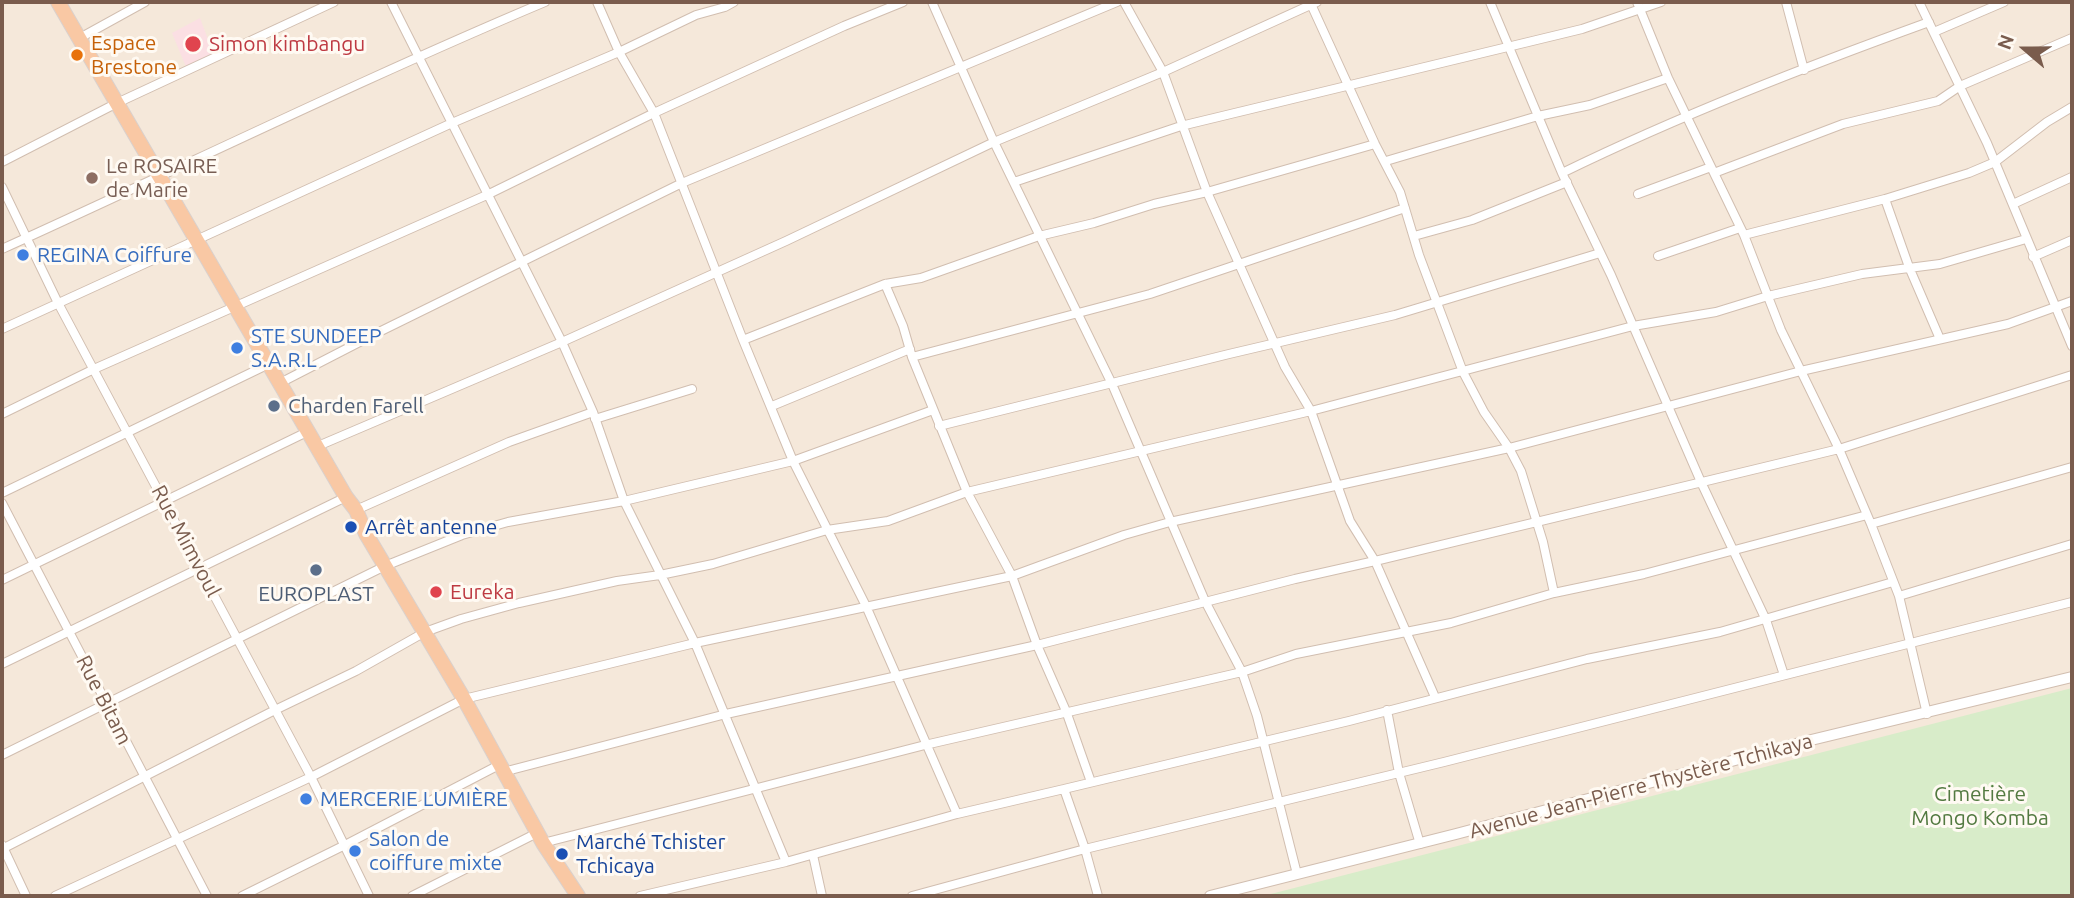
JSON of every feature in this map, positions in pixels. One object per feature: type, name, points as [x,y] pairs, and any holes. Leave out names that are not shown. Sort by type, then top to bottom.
[{"type":"highway","points":[[58,2],[356,510],[366,534],[464,699],[540,838],[576,895]]},
{"type":"street","points":[[78,38],[145,2]]},
{"type":"street","points":[[2,162],[117,103],[334,2]]},
{"type":"street","points":[[390,2],[562,342],[594,416],[624,501],[695,643],[786,862]]},
{"type":"street","points":[[2,249],[95,208],[418,55],[545,2]]},
{"type":"street","points":[[597,2],[619,52],[654,113],[793,461],[866,606],[957,814]]},
{"type":"street","points":[[2,329],[452,123],[619,52],[696,15],[733,2]]},
{"type":"street","points":[[2,414],[235,305],[489,194],[654,113],[844,26],[903,2]]},
{"type":"street","points":[[932,2],[994,142],[1112,384],[1205,601],[1242,672],[1264,742],[1297,874]]},
{"type":"street","points":[[280,383],[682,183],[1118,2]]},
{"type":"street","points":[[1124,2],[1163,72],[1207,192],[1285,367],[1311,411],[1350,521],[1375,561],[1435,697]]},
{"type":"street","points":[[1490,2],[1562,173],[1766,620],[1784,675]]},
{"type":"street","points":[[1014,182],[1181,125],[1582,29],[1638,5],[1661,2]]},
{"type":"street","points":[[1786,2],[1804,70]]},
{"type":"street","points":[[1919,2],[1995,162],[2072,346]]},
{"type":"street","points":[[1934,32],[2004,2]]},
{"type":"street","points":[[317,446],[562,342],[797,236],[994,142],[1163,72],[1313,3],[1375,144],[1400,192],[1463,372],[1484,412],[1521,471],[1554,593]]},
{"type":"street","points":[[1638,5],[1668,79],[1742,232],[1801,371],[1839,449],[1871,524],[1899,596],[1927,713]]},
{"type":"street","points":[[1562,173],[1685,116],[1929,22]]},
{"type":"street","points":[[1638,194],[1843,124],[1938,101],[1960,86],[2072,38]]},
{"type":"street","points":[[1386,161],[1538,116],[1590,105],[1668,79]]},
{"type":"street","points":[[1658,256],[1742,232],[1885,199],[1945,181],[1995,162],[2047,122],[2072,107]]},
{"type":"street","points":[[743,340],[885,284],[921,278],[1039,236],[1375,144]]},
{"type":"street","points":[[2013,204],[2072,177]]},
{"type":"street","points":[[1414,236],[1472,220],[1567,183]]},
{"type":"street","name":"Rue Mimvoul","points":[[2,187],[58,303],[311,777],[369,896]]},
{"type":"street","points":[[1885,199],[1909,267],[1940,339]]},
{"type":"street","points":[[772,405],[911,353],[1080,314],[1241,264],[1405,208]]},
{"type":"street","points":[[26,896],[2,847],[356,671],[425,632],[519,603],[617,581],[713,564],[827,530],[888,520],[967,492],[1311,411],[1633,326],[1716,312],[1768,296],[1862,274],[1940,264],[2026,239]]},
{"type":"street","points":[[2033,257],[2072,240]]},
{"type":"street","points":[[939,426],[1395,315],[1600,253]]},
{"type":"street","points":[[885,284],[967,492],[1012,576],[1091,782]]},
{"type":"street","points":[[55,896],[311,777],[464,699],[695,643],[1012,576],[1124,535],[1170,522],[1509,448],[1801,371],[2008,324],[2072,301]]},
{"type":"street","points":[[2,493],[270,365]]},
{"type":"street","points":[[242,896],[501,768],[895,675],[1037,645],[1205,601],[1839,449],[2072,375]]},
{"type":"street","points":[[356,510],[509,442],[692,389]]},
{"type":"street","points":[[2,755],[385,566],[462,535],[508,522],[624,501],[793,461],[933,410]]},
{"type":"street","points":[[2,580],[309,431]]},
{"type":"street","points":[[1871,524],[2072,467]]},
{"type":"street","points":[[2,664],[68,629],[346,497]]},
{"type":"street","name":"Rue Bitam","points":[[2,503],[207,896]]},
{"type":"street","points":[[412,896],[540,838],[757,790],[925,745],[1242,672],[1296,654],[1485,614],[1554,593],[1644,574],[1867,515]]},
{"type":"street","points":[[1899,596],[2072,544]]},
{"type":"street","points":[[640,896],[786,862],[957,814],[1264,742],[1587,659],[1720,632],[1893,582]]},
{"type":"street","points":[[912,896],[1085,849],[1399,773],[2072,602]]},
{"type":"street","name":"Avenue Jean-Pierre Thystère Tchikaya","points":[[1210,896],[1420,844],[1807,741],[2072,677]]},
{"type":"street","points":[[1387,710],[1399,773],[1420,844]]},
{"type":"street","points":[[1064,789],[1098,896]]},
{"type":"street","points":[[813,855],[822,896]]},
{"type":"shaded area","points":[[2,2],[2072,2],[2072,896],[2,896]]},
{"type":"shaded area","name":"Simon kimbangu","points":[[200,18],[214,55],[186,67],[172,33]]},
{"type":"green space","name":"Cimetière Mongo Komba","points":[[2072,688],[2072,896],[1263,896]]},
{"type":"place","name":"Simon kimbangu","points":[[193,44]]},
{"type":"place","name":"Espace Brestone","points":[[77,55]]},
{"type":"place","name":"Le ROSAIRE de Marie","points":[[92,178]]},
{"type":"place","name":"REGINA Coiffure","points":[[23,255]]},
{"type":"place","name":"STE SUNDEEP S.A.R.L","points":[[237,348]]},
{"type":"place","name":"Charden Farell","points":[[274,406]]},
{"type":"place","name":"Arrêt antenne","points":[[351,527]]},
{"type":"place","name":"EUROPLAST","points":[[316,570]]},
{"type":"place","name":"Eureka","points":[[436,592]]},
{"type":"place","name":"MERCERIE LUMIÈRE","points":[[306,799]]},
{"type":"place","name":"Salon de coiffure mixte","points":[[355,851]]},
{"type":"place","name":"Marché Tchister Tchicaya","points":[[562,854]]}]
